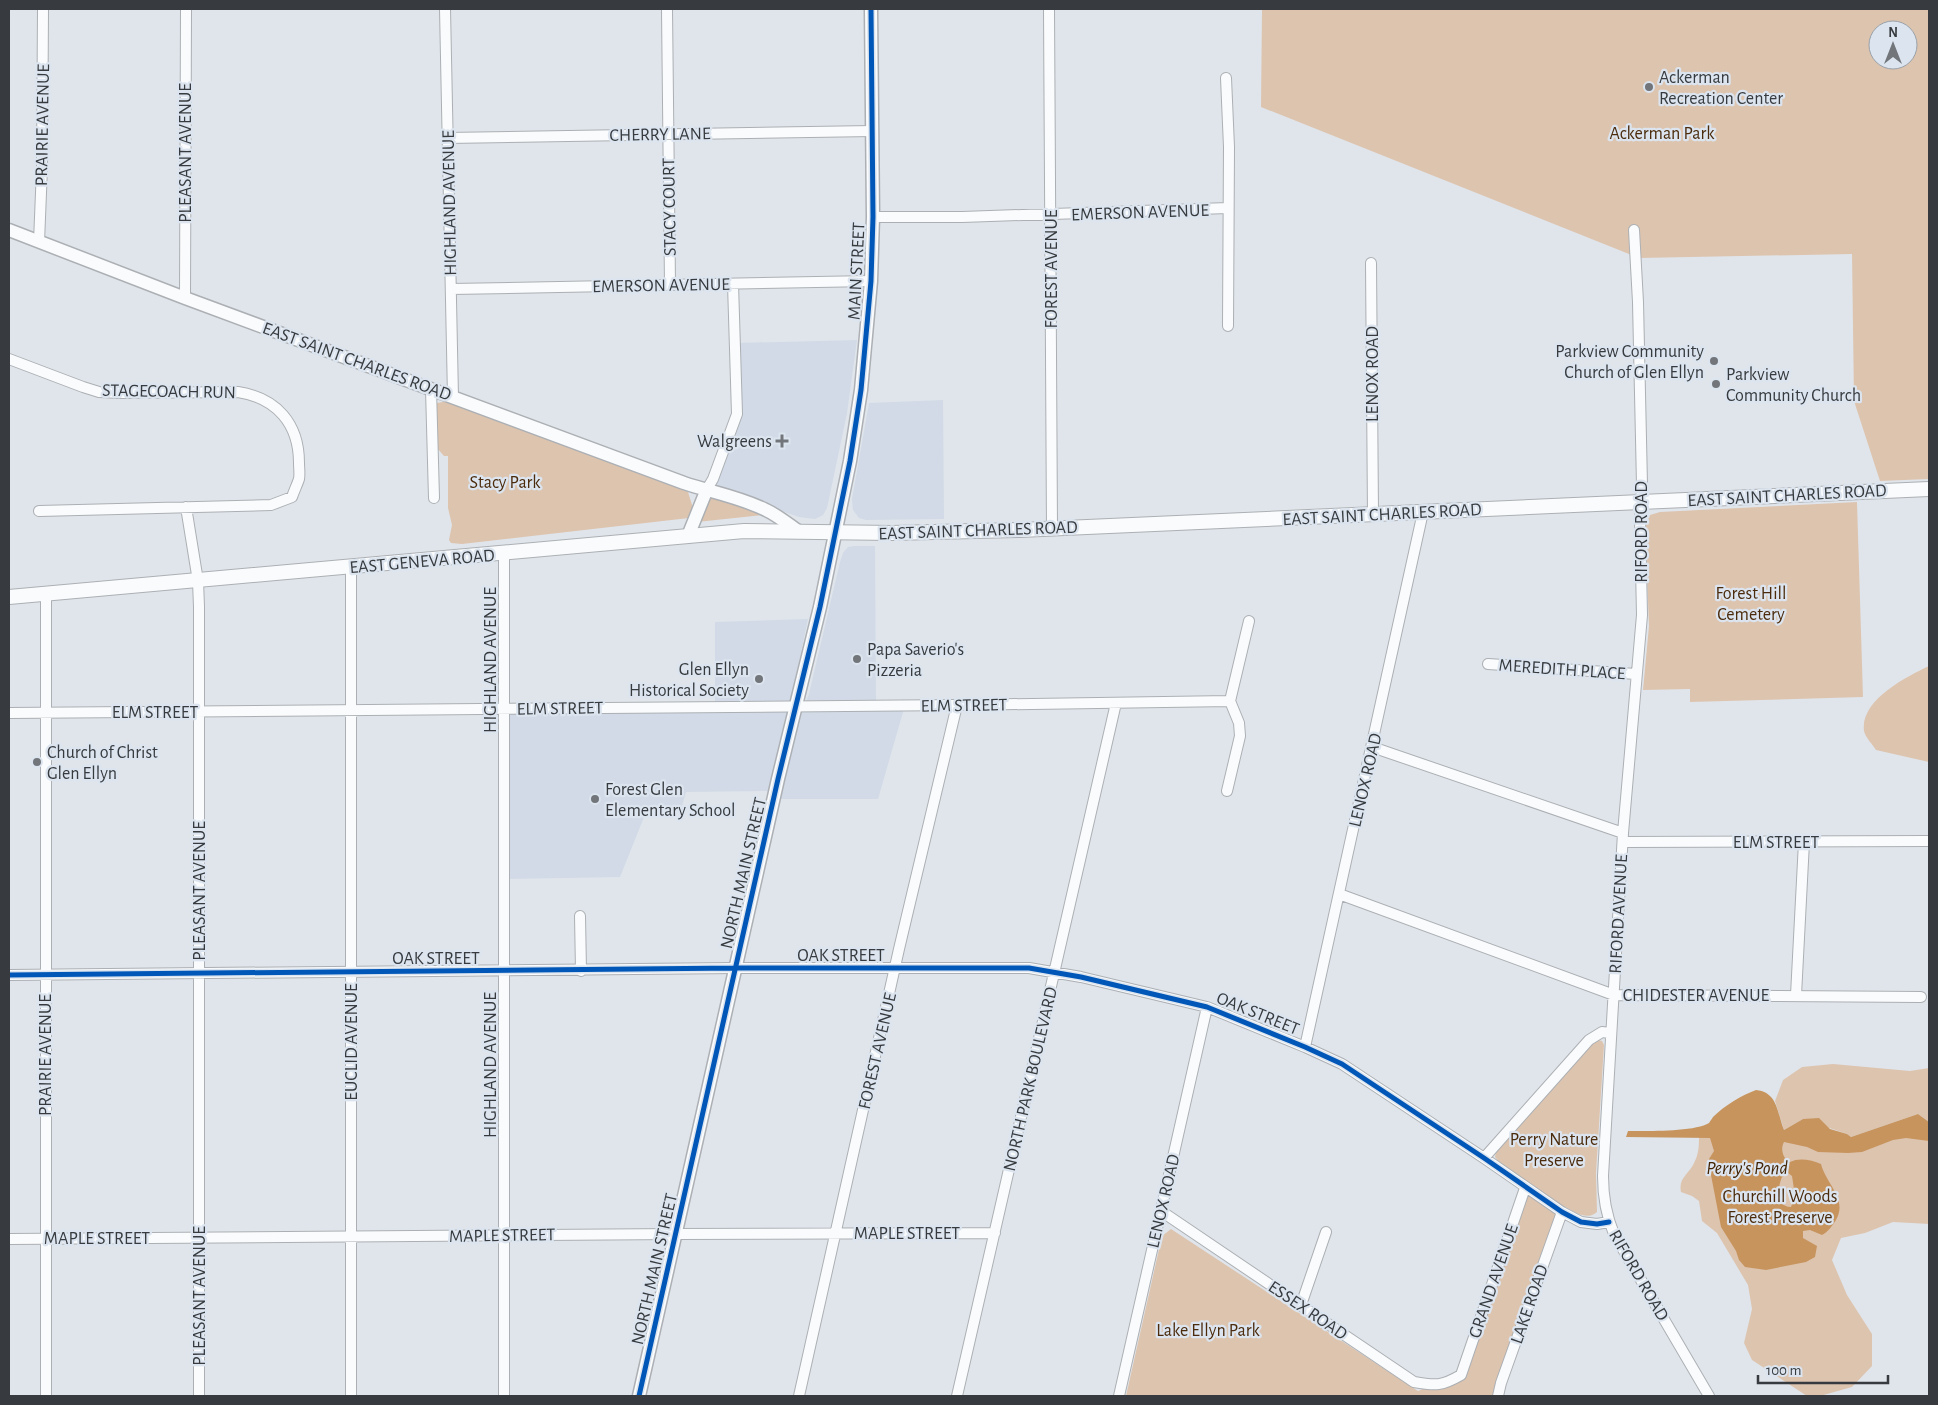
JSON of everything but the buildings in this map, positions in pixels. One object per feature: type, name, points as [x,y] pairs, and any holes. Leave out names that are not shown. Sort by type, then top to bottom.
[{"type":"main road","name":"EAST SAINT CHARLES ROAD","points":[[835,533],[1052,528],[1929,489]]},
{"type":"main road","name":"EAST GENEVA ROAD","points":[[9,597],[744,531],[835,533]]},
{"type":"street","name":"PRAIRIE AVENUE","points":[[39,242],[42,168],[43,9]]},
{"type":"street","name":"PLEASANT AVENUE","points":[[186,9],[186,298]]},
{"type":"street","name":"HIGHLAND AVENUE","points":[[445,9],[453,397]]},
{"type":"street","name":"STACY COURT","points":[[667,9],[670,285]]},
{"type":"street","name":"MAIN STREET","points":[[835,533],[859,406],[871,281],[873,131],[871,9]]},
{"type":"street","name":"FOREST AVENUE","points":[[1049,9],[1052,528]]},
{"type":"street","points":[[1226,78],[1229,147],[1228,326]]},
{"type":"street","name":"CHERRY LANE","points":[[447,138],[873,131]]},
{"type":"street","name":"EMERSON AVENUE","points":[[873,217],[1051,215],[1228,208]]},
{"type":"street","name":"EAST SAINT CHARLES ROAD","points":[[9,230],[186,298],[684,483],[768,510],[798,531]]},
{"type":"street","name":"RIFORD ROAD","points":[[1623,838],[1642,615],[1638,312],[1634,230]]},
{"type":"street","name":"LENOX ROAD","points":[[1371,263],[1373,514]]},
{"type":"street","name":"EMERSON AVENUE","points":[[451,289],[871,281]]},
{"type":"street","points":[[688,536],[713,479],[737,414],[734,284]]},
{"type":"street","name":"STAGECOACH RUN","points":[[9,359],[99,392],[238,392],[255,395],[281,410],[292,427],[298,445],[299,478],[292,497],[271,505],[39,511]]},
{"type":"street","points":[[431,389],[434,498]]},
{"type":"street","name":"PLEASANT AVENUE","points":[[186,507],[198,581],[199,1396]]},
{"type":"street","name":"LENOX ROAD","points":[[1305,1047],[1423,512]]},
{"type":"street","name":"NORTH MAIN STREET","points":[[639,1396],[820,607],[835,533]]},
{"type":"street","name":"HIGHLAND AVENUE","points":[[504,554],[504,1396]]},
{"type":"street","name":"EUCLID AVENUE","points":[[351,567],[351,1396]]},
{"type":"street","name":"PRAIRIE AVENUE","points":[[46,593],[46,1396]]},
{"type":"street","points":[[1227,791],[1240,736],[1238,723],[1230,701],[1249,621]]},
{"type":"street","name":"MEREDITH PLACE","points":[[1488,664],[1636,674]]},
{"type":"street","name":"ELM STREET","points":[[9,713],[1230,701]]},
{"type":"street","name":"NORTH PARK BOULEVARD","points":[[958,1396],[1116,703]]},
{"type":"street","name":"FOREST AVENUE","points":[[799,1396],[957,705]]},
{"type":"street","name":"ELM STREET","points":[[1372,747],[1623,838],[1804,842],[1929,841]]},
{"type":"street","name":"RIFORD AVENUE","points":[[1614,995],[1623,838]]},
{"type":"street","points":[[1796,995],[1804,842]]},
{"type":"street","name":"CHIDESTER AVENUE","points":[[1339,894],[1614,995],[1922,997]]},
{"type":"street","points":[[580,916],[581,970]]},
{"type":"street","name":"OAK STREET","points":[[9,975],[736,968],[1029,968],[1081,977],[1207,1007],[1305,1047],[1342,1064],[1562,1212],[1581,1222],[1596,1224],[1609,1222]]},
{"type":"street","name":"RIFORD ROAD","points":[[1614,995],[1610,1032],[1603,1176],[1603,1195],[1609,1222],[1709,1396]]},
{"type":"street","name":"LENOX ROAD","points":[[1119,1396],[1207,1007]]},
{"type":"street","points":[[1484,1158],[1589,1040],[1602,1032],[1610,1032]]},
{"type":"street","name":"GRAND AVENUE","points":[[1461,1375],[1525,1188]]},
{"type":"street","name":"ESSEX ROAD","points":[[1161,1211],[1414,1382],[1434,1386],[1446,1384],[1461,1375]]},
{"type":"street","name":"LAKE ROAD","points":[[1498,1396],[1562,1212]]},
{"type":"street","points":[[1301,1305],[1326,1232]]},
{"type":"street","name":"MAPLE STREET","points":[[9,1239],[995,1233]]},
{"type":"shaded area","points":[[857,340],[847,413],[827,508],[823,515],[815,519],[799,517],[709,486],[737,417],[737,343]]},
{"type":"shaded area","points":[[943,400],[944,519],[866,520],[859,518],[853,510],[852,499],[869,403]]},
{"type":"shaded area","points":[[875,546],[876,704],[905,705],[878,799],[777,799],[801,714],[809,694],[840,562],[843,553],[848,547]]},
{"type":"shaded area","points":[[808,619],[790,705],[715,705],[715,622]]},
{"type":"shaded area","name":"Forest Glen Elementary School","points":[[789,710],[771,791],[686,792],[682,806],[646,812],[620,877],[507,879],[507,712]]},
{"type":"green space","name":"Ackerman Park","points":[[1262,9],[1929,9],[1929,479],[1880,481],[1854,401],[1852,254],[1639,258],[1261,107]]},
{"type":"green space","name":"Stacy Park","points":[[448,401],[688,492],[693,508],[689,518],[462,544],[451,543],[449,540],[452,525],[448,508],[448,456],[444,456],[437,448],[437,403]]},
{"type":"green space","points":[[711,494],[763,515],[697,522]]},
{"type":"green space","name":"Forest Hill Cemetery","points":[[1857,502],[1863,697],[1690,702],[1690,689],[1643,690],[1649,626],[1645,526],[1650,515],[1660,512]]},
{"type":"green space","points":[[1929,666],[1929,762],[1876,750],[1864,731],[1869,709],[1886,691],[1897,683]]},
{"type":"green space","name":"Lake Ellyn Park","points":[[1593,1041],[1602,1041],[1604,1045],[1596,1173],[1597,1212],[1593,1215],[1585,1216],[1565,1207],[1496,1396],[1126,1396],[1162,1236],[1171,1229],[1418,1391],[1442,1381],[1459,1371],[1522,1189],[1495,1157],[1496,1152]]},
{"type":"green space","points":[[1833,1064],[1910,1071],[1929,1068],[1929,1122],[1918,1114],[1851,1137],[1803,1119],[1784,1130],[1775,1101],[1783,1080],[1802,1067]]},
{"type":"green space","name":"Churchill Woods Forest Preserve","points":[[1929,1132],[1929,1224],[1893,1222],[1865,1233],[1841,1238],[1832,1260],[1847,1295],[1872,1334],[1872,1366],[1852,1387],[1820,1396],[1807,1396],[1752,1360],[1744,1343],[1752,1309],[1748,1285],[1717,1233],[1702,1221],[1699,1201],[1681,1192],[1682,1180],[1692,1167],[1697,1156],[1699,1135],[1812,1140]]},
{"type":"water","name":"Perry's Pond","points":[[1756,1090],[1769,1095],[1773,1099],[1784,1130],[1803,1119],[1819,1118],[1830,1129],[1851,1137],[1918,1114],[1929,1122],[1929,1141],[1906,1138],[1893,1140],[1862,1152],[1848,1153],[1818,1152],[1807,1147],[1784,1142],[1782,1151],[1788,1161],[1805,1160],[1821,1164],[1838,1198],[1839,1212],[1831,1227],[1822,1235],[1810,1230],[1803,1231],[1803,1238],[1817,1246],[1815,1257],[1806,1262],[1766,1270],[1745,1267],[1739,1260],[1736,1251],[1721,1227],[1710,1170],[1709,1159],[1714,1151],[1710,1138],[1626,1137],[1628,1131],[1669,1130],[1702,1126],[1709,1123],[1717,1113],[1728,1105]],"holes":[[[1784,1173],[1792,1176],[1795,1196],[1791,1207],[1782,1203],[1779,1194],[1782,1177]]]},
{"type":"cycle path","points":[[639,1396],[778,779],[820,607],[850,461],[861,390],[871,281],[873,217],[871,9]]},
{"type":"cycle path","points":[[9,975],[736,968],[1029,968],[1081,977],[1207,1007],[1305,1047],[1342,1064],[1562,1212],[1581,1222],[1597,1224],[1609,1222]]},
{"type":"place","name":"Ackerman Recreation Center","points":[[1649,87]]},
{"type":"place","name":"Parkview Community Church of Glen Ellyn","points":[[1714,361]]},
{"type":"place","name":"Parkview Community Church","points":[[1716,384]]},
{"type":"place","name":"Walgreens","points":[[782,441]]},
{"type":"place","name":"Papa Saverio's Pizzeria","points":[[857,659]]},
{"type":"place","name":"Glen Ellyn Historical Society","points":[[759,679]]},
{"type":"place","name":"Church of Christ Glen Ellyn","points":[[37,762]]},
{"type":"place","name":"Forest Glen Elementary School","points":[[595,799]]},
{"type":"park label","name":"Perry Nature Preserve","points":[[1554,1149]]}]
